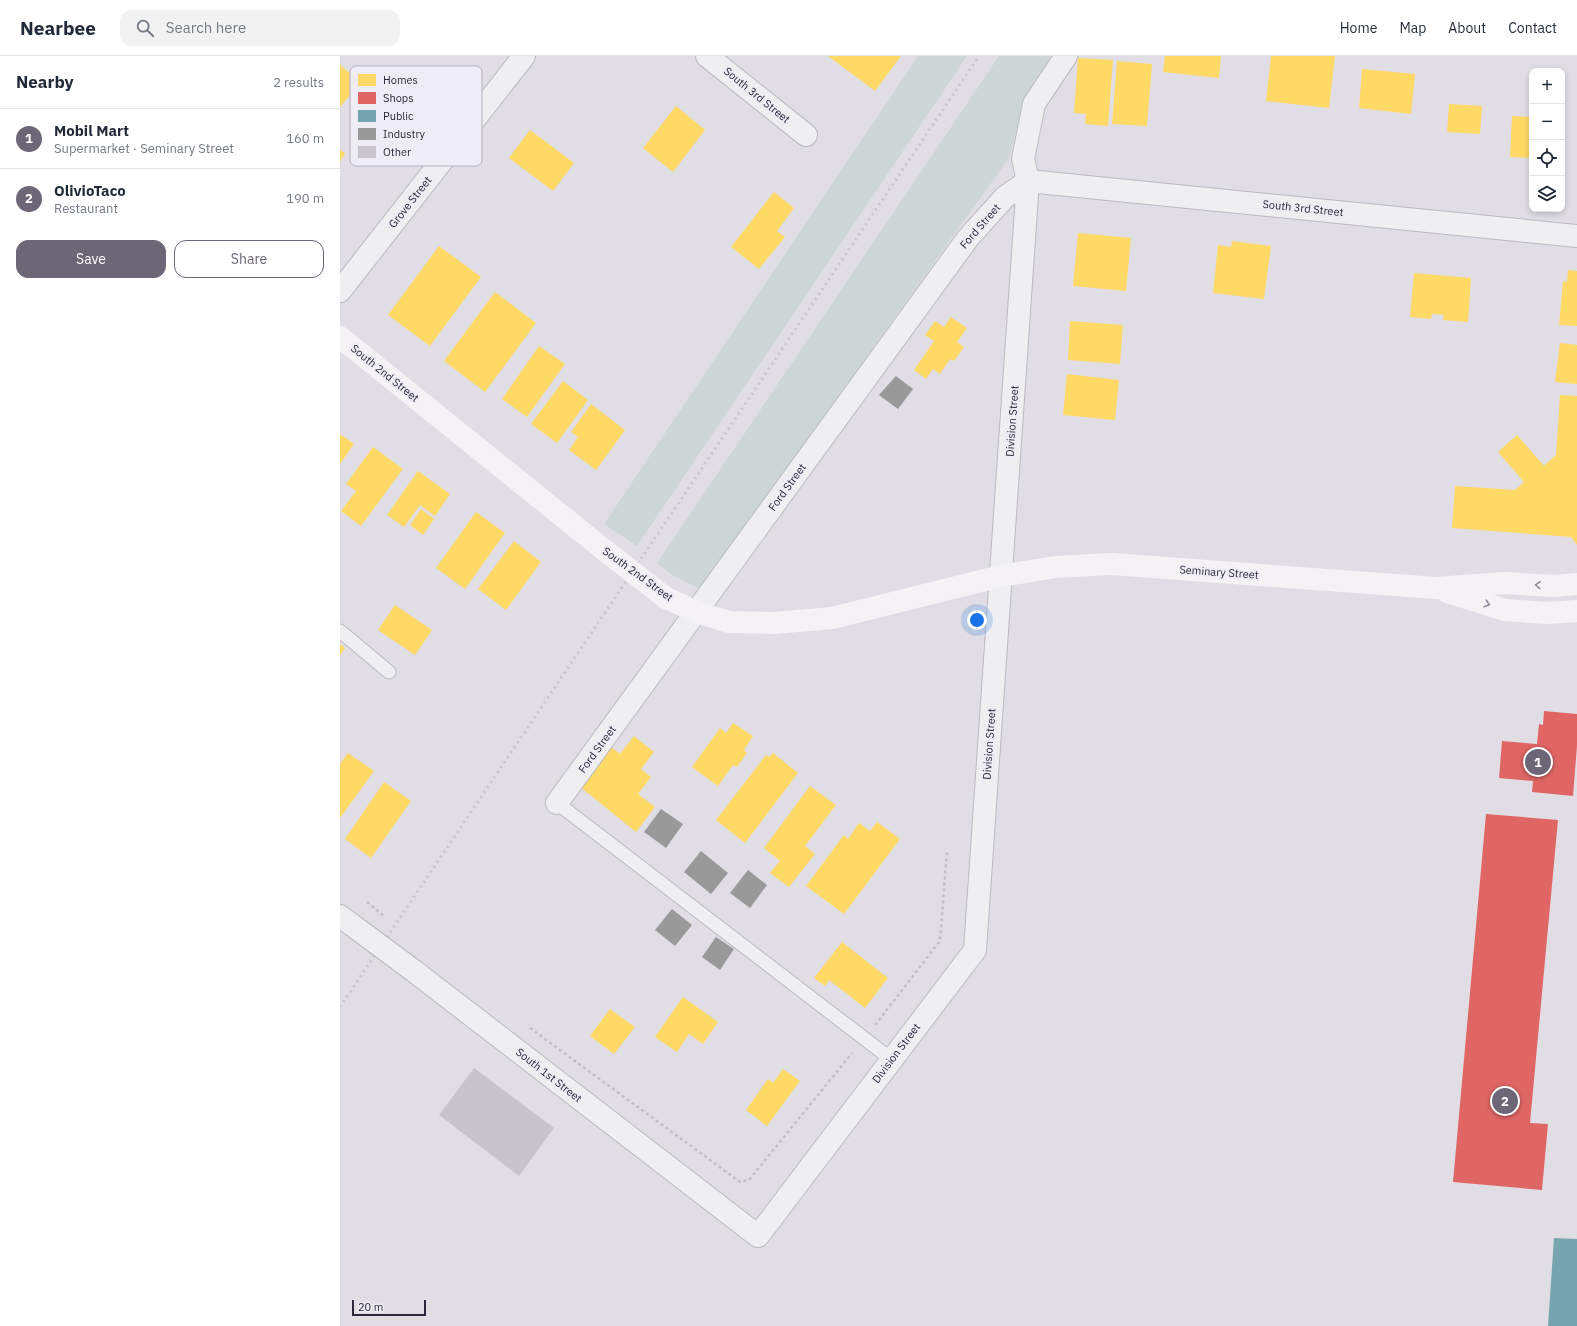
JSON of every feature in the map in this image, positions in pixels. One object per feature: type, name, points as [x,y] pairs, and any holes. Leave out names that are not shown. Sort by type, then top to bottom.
[{"type":"street","name":"Grove Street","points":[[482,110],[524,56]]},
{"type":"street","name":"South 3rd Street","points":[[708,56],[806,135]]},
{"type":"street","name":"Division Street","points":[[758,1236],[975,950],[1002,576],[1028,181],[1023,159],[1034,104],[1066,56]]},
{"type":"street","name":"Grove Street","points":[[340,291],[438,166]]},
{"type":"street","name":"South 3rd Street","points":[[1028,181],[1577,236]]},
{"type":"street","name":"Ford Street","points":[[557,803],[968,238],[1005,197],[1028,181]]},
{"type":"street","name":"South 2nd Street","points":[[340,336],[603,549],[666,598],[697,612],[729,622],[774,623],[832,618],[1002,576]]},
{"type":"street","name":"Seminary Street","points":[[1002,576],[1055,566],[1112,564],[1436,588],[1505,583],[1554,586],[1577,584]]},
{"type":"street","name":"Seminary Street","points":[[1436,588],[1505,610],[1547,613],[1577,611]]},
{"type":"street","name":"South 1st Street","points":[[346,920],[758,1236]]},
{"type":"lane","points":[[340,631],[389,672]]},
{"type":"lane","points":[[557,803],[891,1060]]},
{"type":"path","points":[[527,1026],[740,1182],[749,1180],[864,1039],[940,941],[947,851]]},
{"type":"shaded area","points":[[918,56],[967,56],[637,546],[604,524]]},
{"type":"shaded area","points":[[999,56],[1055,56],[1023,107],[1009,158],[700,589],[674,576],[657,563]]},
{"type":"building: Homes","points":[[828,56],[901,56],[875,91]]},
{"type":"building: Homes","points":[[1165,56],[1221,56],[1219,78],[1163,72]]},
{"type":"building: Homes","points":[[1271,56],[1335,56],[1329,108],[1266,101]]},
{"type":"building: Homes","points":[[1078,58],[1113,60],[1108,126],[1085,124],[1086,114],[1074,113]]},
{"type":"building: Homes","points":[[1117,61],[1152,64],[1147,126],[1112,124]]},
{"type":"building: Homes","points":[[340,65],[350,73],[350,95],[340,107]]},
{"type":"building: Homes","points":[[1362,69],[1415,74],[1411,114],[1359,108]]},
{"type":"building: Homes","points":[[1449,104],[1482,106],[1480,134],[1447,132]]},
{"type":"building: Homes","points":[[676,106],[705,130],[673,172],[643,148]]},
{"type":"building: Homes","points":[[1512,116],[1529,117],[1529,158],[1510,157]]},
{"type":"building: Homes","points":[[530,130],[574,163],[553,191],[509,158]]},
{"type":"building: Homes","points":[[340,150],[345,153],[340,162]]},
{"type":"building: Homes","points":[[774,192],[794,208],[777,231],[785,237],[759,269],[731,247]]},
{"type":"building: Homes","points":[[1078,233],[1131,238],[1126,291],[1073,286]]},
{"type":"building: Homes","points":[[1232,241],[1271,246],[1264,299],[1213,293],[1218,245],[1231,247]]},
{"type":"building: Homes","points":[[439,246],[481,277],[430,346],[388,315]]},
{"type":"building: Homes","points":[[1568,270],[1577,271],[1577,326],[1559,325],[1563,281],[1567,282]]},
{"type":"building: Homes","points":[[1414,273],[1471,278],[1468,322],[1443,320],[1444,315],[1432,314],[1431,319],[1410,317]]},
{"type":"building: Homes","points":[[495,292],[536,323],[485,392],[444,361]]},
{"type":"building: Homes","points":[[951,317],[967,328],[957,342],[964,347],[954,361],[950,359],[940,374],[933,369],[926,379],[914,370],[934,341],[925,335],[935,321],[944,327]]},
{"type":"building: Homes","points":[[1070,321],[1123,325],[1120,364],[1068,360]]},
{"type":"building: Homes","points":[[1560,343],[1577,345],[1577,384],[1555,382]]},
{"type":"building: Homes","points":[[539,346],[565,364],[527,417],[502,399]]},
{"type":"building: Homes","points":[[1067,374],[1119,380],[1115,420],[1063,415]]},
{"type":"building: Homes","points":[[563,381],[588,400],[557,443],[531,424]]},
{"type":"building: Homes","points":[[1560,395],[1577,396],[1577,545],[1571,537],[1452,528],[1455,486],[1515,490],[1524,482],[1498,452],[1517,435],[1544,466],[1556,455]]},
{"type":"building: Homes","points":[[591,404],[625,430],[596,470],[569,450],[578,437],[571,432]]},
{"type":"building: Homes","points":[[340,434],[354,444],[340,464]]},
{"type":"building: Homes","points":[[373,447],[403,469],[361,526],[341,511],[356,491],[346,484]]},
{"type":"building: Homes","points":[[418,471],[450,494],[435,516],[420,505],[404,527],[387,515]]},
{"type":"building: Homes","points":[[421,509],[434,519],[423,535],[410,525]]},
{"type":"building: Homes","points":[[476,512],[505,533],[465,589],[436,568]]},
{"type":"building: Homes","points":[[514,541],[541,562],[506,610],[478,589]]},
{"type":"building: Homes","points":[[395,605],[432,630],[415,655],[378,630]]},
{"type":"building: Homes","points":[[340,644],[345,648],[340,655]]},
{"type":"building: Homes","points":[[733,723],[753,736],[744,750],[747,753],[737,767],[733,765],[718,786],[692,767],[720,728],[726,733]]},
{"type":"building: Homes","points":[[634,736],[654,752],[641,769],[651,777],[638,794],[655,807],[636,832],[579,786],[610,746],[620,754]]},
{"type":"building: Homes","points":[[348,753],[374,771],[340,818],[340,764]]},
{"type":"building: Homes","points":[[773,753],[798,773],[745,843],[716,820],[766,755],[769,757]]},
{"type":"building: Homes","points":[[384,782],[411,801],[371,858],[345,839]]},
{"type":"building: Homes","points":[[810,786],[836,805],[805,846],[815,854],[789,887],[770,873],[780,861],[764,848]]},
{"type":"building: Homes","points":[[877,822],[900,839],[844,914],[806,886],[844,835],[848,839],[859,823],[870,831]]},
{"type":"building: Homes","points":[[842,942],[888,978],[865,1008],[829,980],[825,986],[814,978]]},
{"type":"building: Homes","points":[[683,997],[718,1022],[703,1044],[689,1034],[677,1052],[655,1037]]},
{"type":"building: Homes","points":[[610,1009],[635,1027],[614,1054],[590,1036]]},
{"type":"building: Homes","points":[[783,1069],[800,1081],[767,1126],[746,1110],[768,1079],[773,1083]]},
{"type":"building: Shops","points":[[1544,711],[1577,714],[1577,746],[1573,796],[1532,792],[1533,781],[1499,778],[1502,741],[1537,744],[1539,724],[1543,725]]},
{"type":"building: Shops","points":[[1486,814],[1558,820],[1530,1123],[1548,1124],[1542,1190],[1453,1182]]},
{"type":"building: Public","points":[[1554,1238],[1577,1239],[1577,1326],[1548,1326]]},
{"type":"building: Industry","points":[[896,376],[913,389],[898,409],[879,395]]},
{"type":"building: Industry","points":[[661,809],[683,824],[666,848],[644,832]]},
{"type":"building: Industry","points":[[701,851],[728,873],[711,894],[684,872]]},
{"type":"building: Industry","points":[[748,870],[767,885],[750,908],[730,893]]},
{"type":"building: Industry","points":[[672,909],[692,925],[675,946],[655,930]]},
{"type":"building: Industry","points":[[716,937],[734,949],[720,970],[702,957]]},
{"type":"building: Other","points":[[474,1068],[554,1128],[519,1176],[439,1115]]},
{"type":"railway","points":[[340,1007],[979,56]]},
{"type":"place","name":"Mobil Mart","points":[[1538,762]]},
{"type":"place","name":"OlivioTaco","points":[[1505,1101]]}]
